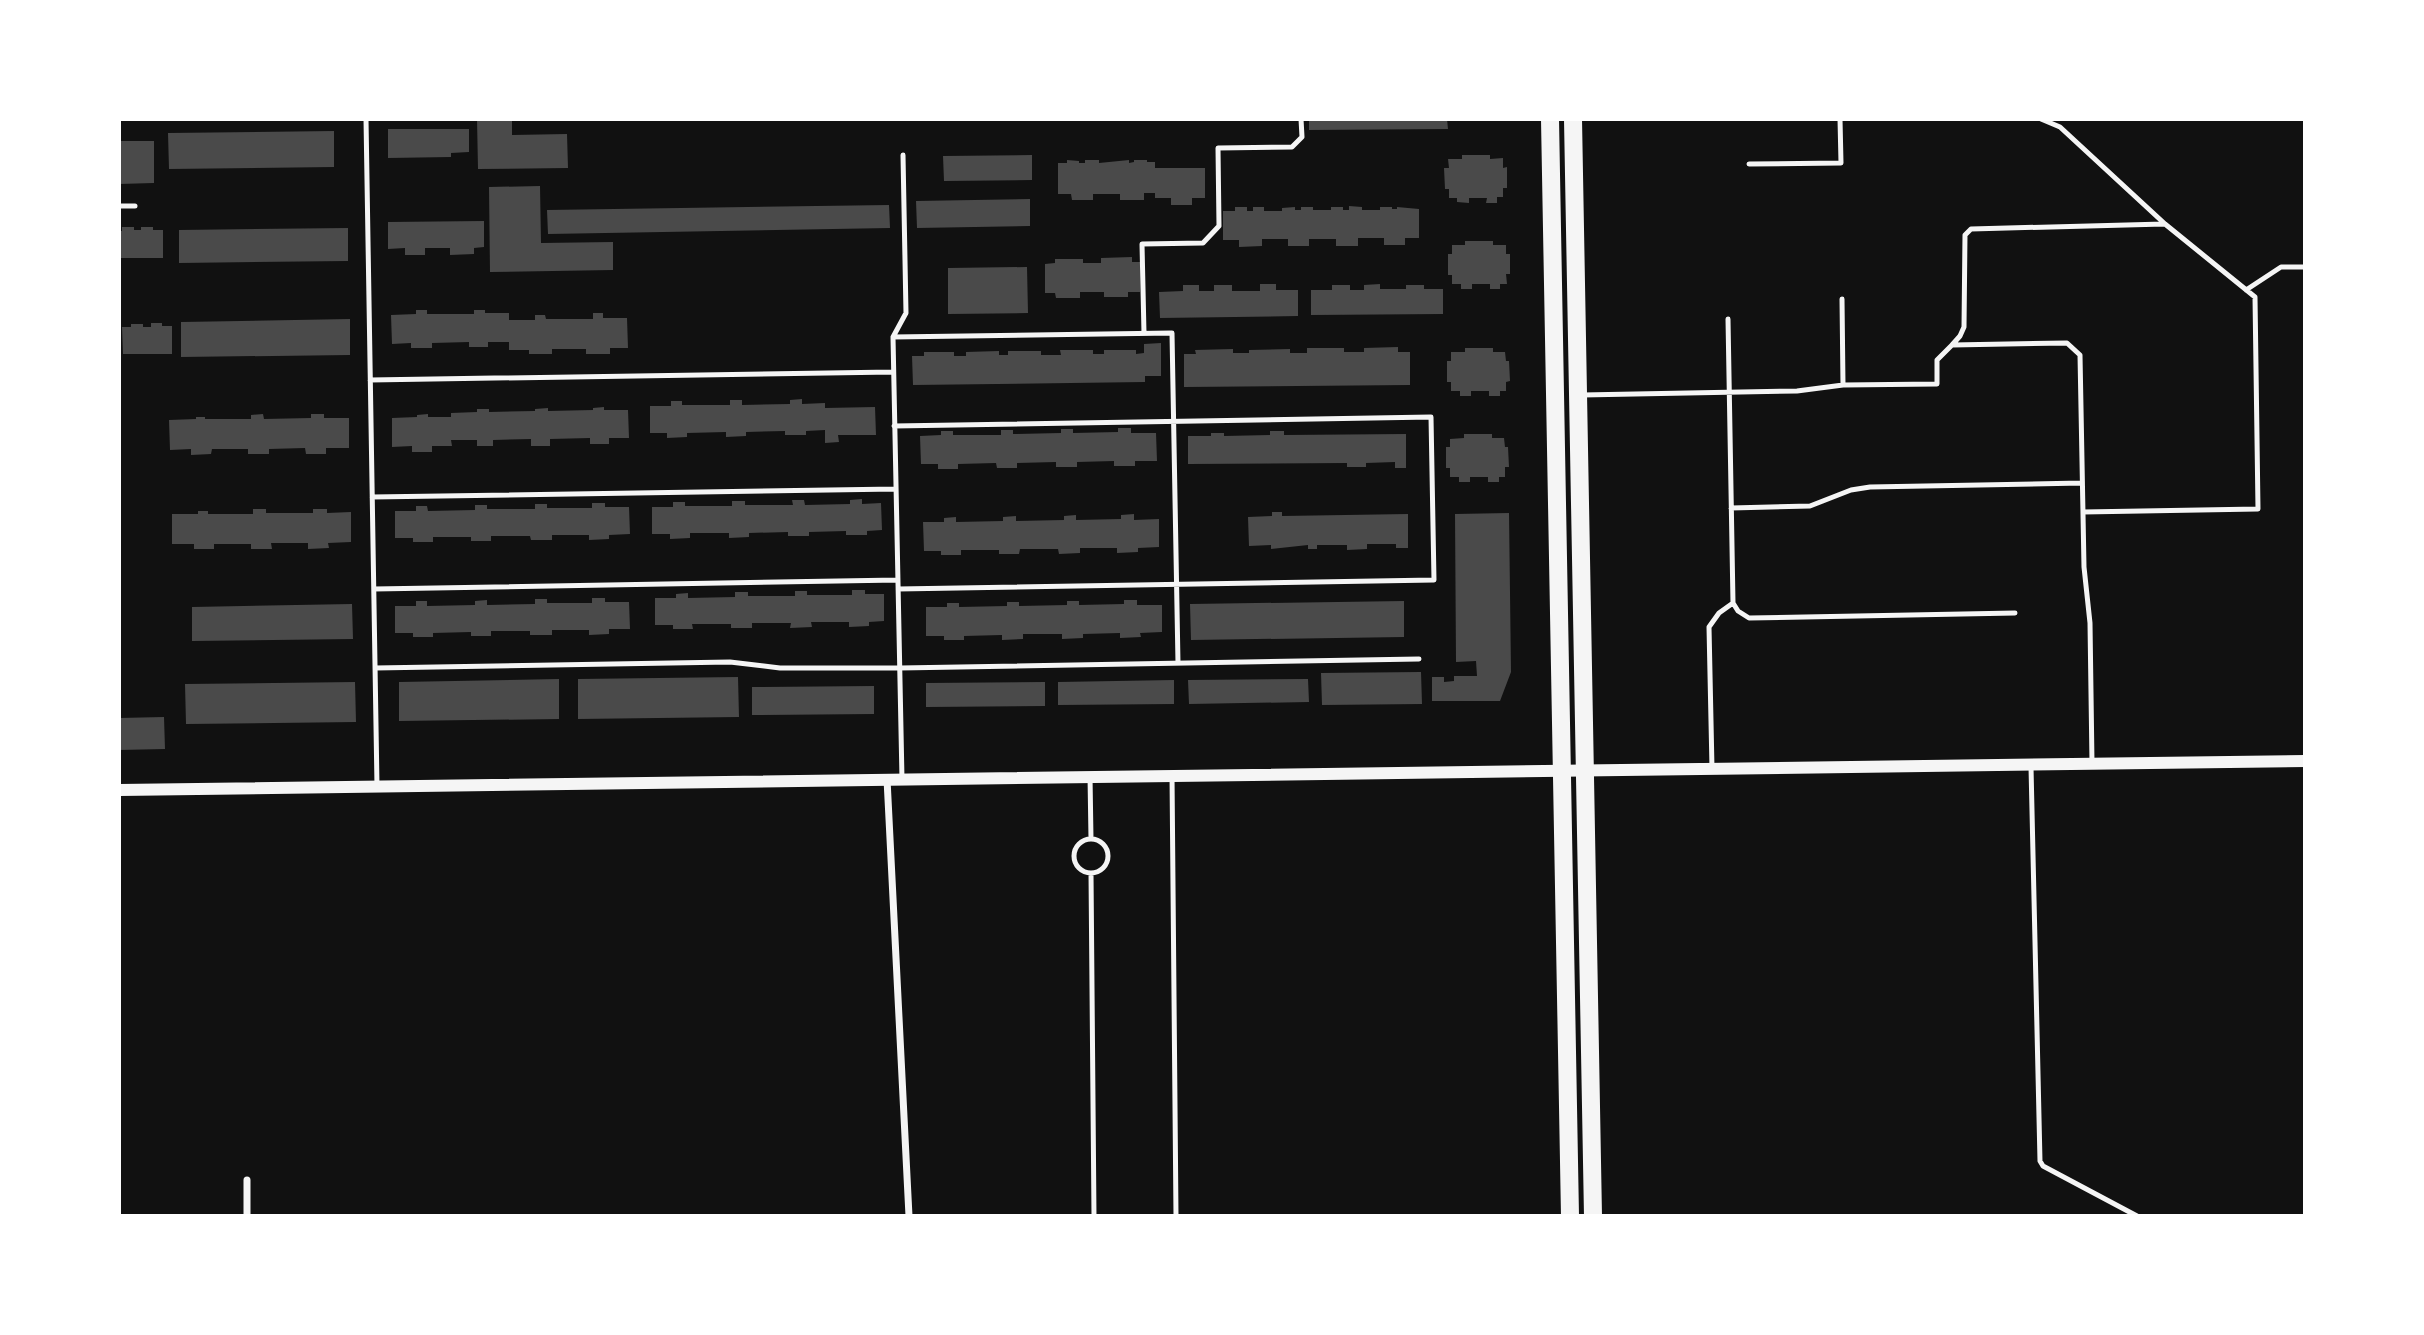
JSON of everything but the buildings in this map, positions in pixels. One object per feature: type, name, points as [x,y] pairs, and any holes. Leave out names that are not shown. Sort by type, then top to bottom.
[{"type":"main road","points":[[1550,119],[1570,1216]]},
{"type":"main road","points":[[1573,119],[1593,1216]]},
{"type":"street","points":[[119,790],[2305,761]]},
{"type":"street","points":[[887,779],[909,1216]]},
{"type":"street","points":[[247,1180],[247,1216]]},
{"type":"lane","points":[[366,119],[377,786]]},
{"type":"lane","points":[[1144,333],[1142,244],[1203,243],[1219,226],[1218,148],[1292,147],[1302,137],[1301,119]]},
{"type":"lane","points":[[1749,164],[1841,163],[1840,119]]},
{"type":"lane","points":[[2041,119],[2060,127],[2165,224],[2255,297],[2258,509],[2083,513]]},
{"type":"lane","points":[[902,779],[893,338],[906,313],[903,155]]},
{"type":"lane","points":[[119,206],[135,206]]},
{"type":"lane","points":[[1578,395],[1797,391],[1843,386],[1937,384],[1937,360],[1961,336],[1964,327],[1965,235],[1971,229],[2165,224]]},
{"type":"lane","points":[[2246,290],[2281,267],[2305,267]]},
{"type":"lane","points":[[1842,299],[1843,386]]},
{"type":"lane","points":[[1728,319],[1733,603],[1738,611],[1749,618],[2015,613]]},
{"type":"lane","points":[[893,338],[1172,333],[1178,663]]},
{"type":"lane","points":[[1951,345],[2067,343],[2080,355],[2084,567],[2090,622],[2092,763]]},
{"type":"lane","points":[[370,380],[893,372]]},
{"type":"lane","points":[[894,426],[1431,417],[1434,580],[898,589]]},
{"type":"lane","points":[[1731,508],[1810,506],[1851,490],[1870,487],[2082,483]]},
{"type":"lane","points":[[372,498],[896,489]]},
{"type":"lane","points":[[374,589],[898,580]]},
{"type":"lane","points":[[1712,768],[1709,627],[1719,613],[1733,603]]},
{"type":"lane","points":[[375,668],[730,662],[780,668],[900,667],[1419,659]]},
{"type":"lane","points":[[2031,764],[2040,1161],[2043,1166],[2137,1216]]},
{"type":"lane","points":[[1172,775],[1177,1216]]},
{"type":"lane","points":[[1090,776],[1091,839]]},
{"type":"lane","points":[[1091,839],[1105,846],[1108,859],[1101,870],[1091,873],[1082,871],[1077,866],[1074,854],[1080,842],[1091,839]]},
{"type":"lane","points":[[1091,873],[1094,1216]]}]
